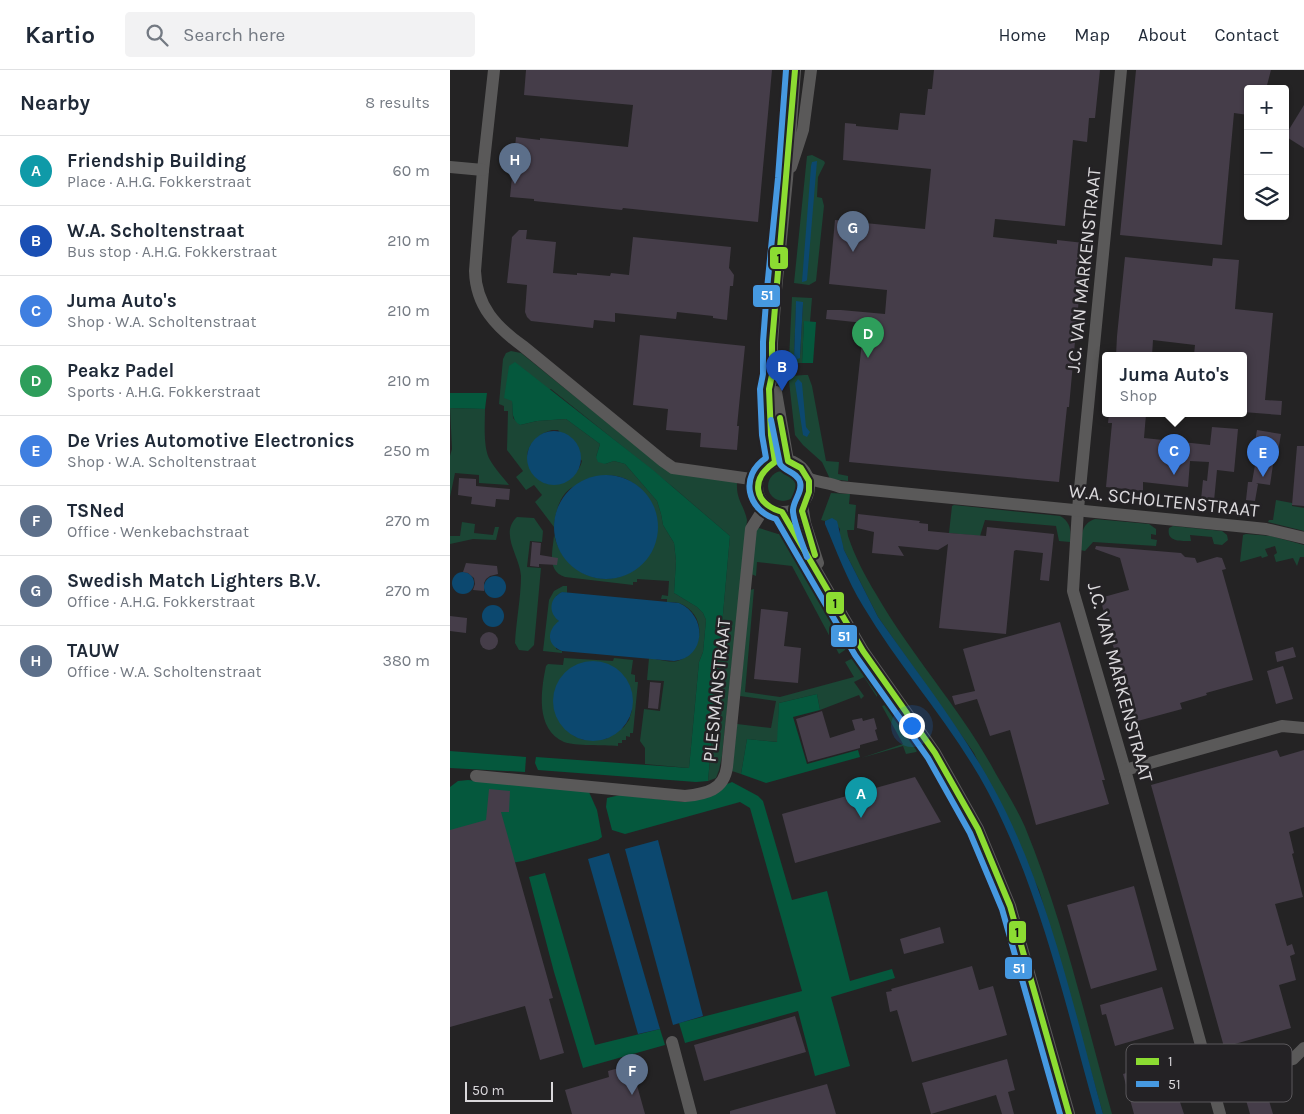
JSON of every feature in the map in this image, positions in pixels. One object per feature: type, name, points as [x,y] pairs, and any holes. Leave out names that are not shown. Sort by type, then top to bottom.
[{"type":"street","points":[[494,70],[474,270],[475,285],[488,313],[507,335],[673,468],[758,480]]},
{"type":"street","points":[[781,461],[771,435],[769,389],[772,375],[775,300],[795,70]]},
{"type":"street","points":[[787,178],[803,130],[811,70]]},
{"type":"street","name":"J.C. VAN MARKENSTRAAT","points":[[1121,70],[1078,510],[1073,591],[1201,1044]]},
{"type":"street","points":[[450,167],[483,170]]},
{"type":"street","points":[[802,504],[793,510],[782,512],[771,509],[766,505],[758,494],[758,480],[764,469],[781,461],[800,466],[808,478],[808,492],[802,504],[802,511],[824,584]]},
{"type":"street","name":"W.A. SCHOLTENSTRAAT","points":[[808,478],[814,481],[831,482],[840,487],[1247,527],[1276,531],[1304,538]]},
{"type":"street","name":"W.A. SCHOLTENSTRAAT","points":[[808,492],[831,490],[840,487]]},
{"type":"street","name":"PLESMANSTRAAT","points":[[476,776],[685,796],[699,794],[719,786],[726,775],[752,529],[766,505]]},
{"type":"street","points":[[782,512],[862,651],[935,753],[978,829],[1010,908],[1069,1114]]},
{"type":"street","points":[[1125,770],[1282,726],[1304,728]]},
{"type":"street","points":[[672,1042],[691,1114]]},
{"type":"street","points":[[1292,1060],[1304,1048]]},
{"type":"green space","points":[[812,155],[825,163],[818,177],[817,197],[822,198],[824,206],[816,281],[809,285],[794,283],[807,156]]},
{"type":"green space","points":[[792,297],[812,298],[810,322],[804,322],[802,363],[794,363],[789,360]],"holes":[[[803,302],[800,356],[795,360],[796,305]]]},
{"type":"green space","points":[[804,321],[816,322],[813,363],[802,363]]},
{"type":"green space","points":[[511,351],[521,353],[661,466],[737,483],[739,498],[747,520],[722,756],[716,778],[708,781],[730,536],[673,487],[551,389],[512,401],[513,418],[520,425],[537,421],[566,419],[600,444],[596,457],[605,464],[614,461],[625,464],[657,501],[663,525],[674,543],[676,561],[674,593],[697,607],[703,613],[706,620],[703,652],[699,662],[689,768],[645,764],[645,748],[640,741],[644,709],[660,711],[664,681],[647,680],[649,658],[673,662],[689,655],[695,648],[698,640],[698,623],[688,608],[679,603],[667,602],[667,599],[661,599],[662,595],[668,596],[669,581],[637,579],[637,582],[633,582],[633,585],[565,577],[555,570],[552,559],[554,535],[561,552],[571,565],[584,574],[598,578],[613,578],[628,574],[641,564],[652,550],[640,488],[627,479],[614,476],[601,477],[573,487],[567,491],[561,500],[554,527],[535,502],[542,495],[534,485],[526,490],[516,477],[523,471],[507,450],[508,411],[504,411],[504,406],[499,404],[503,359],[506,353]],"holes":[[[558,430],[582,461],[577,472],[568,480],[557,484],[545,483],[527,454],[530,446],[540,436],[548,431]]]},
{"type":"green space","points":[[515,362],[653,470],[730,536],[708,781],[696,782],[538,770],[535,763],[536,757],[689,768],[699,662],[703,652],[706,620],[703,613],[697,607],[674,593],[676,561],[674,543],[663,525],[657,501],[625,464],[614,461],[605,464],[598,462],[596,457],[600,444],[566,419],[537,421],[520,425],[515,421],[512,401],[504,398],[509,366]]},
{"type":"green space","points":[[808,375],[812,386],[826,461],[839,462],[838,474],[848,476],[848,481],[830,479],[822,462],[795,435],[789,381],[792,376]]},
{"type":"green space","points":[[450,393],[487,393],[485,409],[450,408]]},
{"type":"green space","points":[[450,408],[485,409],[486,449],[494,467],[509,485],[479,483],[479,475],[455,473],[450,497],[450,456],[452,449]]},
{"type":"green space","points":[[783,471],[794,475],[798,486],[794,497],[783,501],[772,497],[768,486],[772,475]]},
{"type":"green space","points":[[831,493],[850,494],[849,504],[856,505],[854,530],[847,530],[848,536],[864,573],[905,640],[983,750],[1025,827],[1039,862],[1062,933],[1112,1114],[1103,1114],[1039,890],[974,753],[878,617],[844,550],[840,539],[840,529],[832,519],[821,520]]},
{"type":"green space","points":[[1276,500],[1292,503],[1292,506],[1304,508],[1304,531],[1268,522],[1273,520]]},
{"type":"green space","points":[[952,506],[1060,516],[1064,518],[1070,527],[1070,542],[1059,541],[1056,526],[985,520],[980,536],[949,533]]},
{"type":"green space","points":[[517,517],[534,518],[543,531],[542,542],[530,541],[527,567],[541,568],[534,645],[528,651],[519,650],[515,643],[521,576],[510,538],[510,530],[512,523]]},
{"type":"green space","points":[[1095,519],[1149,524],[1156,529],[1156,535],[1151,534],[1151,539],[1157,540],[1156,546],[1093,542],[1085,551],[1080,550],[1084,528],[1090,521]]},
{"type":"green space","points":[[462,522],[475,524],[474,533],[493,535],[495,527],[499,527],[496,540],[473,539],[450,544],[450,536],[460,536]]},
{"type":"green space","points":[[1173,526],[1222,531],[1227,535],[1228,540],[1222,545],[1214,544],[1212,537],[1190,535],[1191,541],[1175,540],[1169,533],[1169,528]]},
{"type":"green space","points":[[759,528],[778,534],[787,533],[811,576],[813,575],[849,642],[845,650],[839,654],[792,566],[757,562],[756,576],[751,574],[755,531]]},
{"type":"green space","points":[[1243,535],[1271,536],[1304,545],[1304,557],[1300,557],[1297,566],[1293,558],[1276,562],[1274,555],[1277,553],[1275,546],[1265,549],[1268,556],[1240,562]]},
{"type":"green space","points":[[567,586],[567,593],[562,592],[556,596],[557,619],[559,621],[556,649],[562,651],[562,653],[543,651],[549,600],[554,591]]},
{"type":"green space","points":[[754,589],[745,692],[780,697],[854,677],[845,662],[855,657],[868,668],[875,680],[878,691],[877,697],[864,677],[854,682],[864,696],[861,699],[859,695],[820,710],[817,694],[779,703],[778,742],[747,739],[741,774],[732,771],[737,724],[771,728],[776,701],[740,696],[750,590]]},
{"type":"green space","points":[[564,658],[613,661],[614,658],[633,660],[631,674],[635,675],[635,682],[638,682],[633,733],[630,733],[630,737],[626,736],[626,740],[618,743],[618,746],[569,743],[555,736],[548,728],[544,719],[542,708],[543,686],[546,666],[548,664],[563,665]],"holes":[[[559,681],[632,710],[629,720],[624,727],[606,739],[584,740],[574,736],[554,705],[555,693]]]},
{"type":"green space","points":[[817,694],[820,710],[793,717],[807,764],[858,750],[860,757],[766,783],[741,774],[747,739],[777,742],[779,703]]},
{"type":"green space","points":[[893,705],[919,740],[920,748],[916,752],[906,754],[903,746],[861,758],[903,744],[882,706]]},
{"type":"green space","points":[[450,751],[526,757],[525,772],[450,768]]},
{"type":"green space","points":[[468,780],[589,792],[597,810],[602,837],[598,840],[523,861],[460,872],[450,839],[450,787],[458,781]]},
{"type":"green space","points":[[732,782],[758,796],[763,801],[792,900],[827,891],[850,981],[892,969],[895,978],[831,997],[850,1066],[815,1076],[798,1011],[685,1043],[679,1023],[802,991],[750,808],[740,802],[625,834],[612,830],[606,807],[607,798],[620,795],[685,802]]},
{"type":"green space","points":[[545,873],[595,1045],[660,1029],[665,1045],[583,1068],[554,972],[529,877]]},
{"type":"water","points":[[817,161],[807,280],[802,282],[811,166],[812,162]]},
{"type":"water","points":[[796,301],[803,302],[803,304],[800,358],[795,360],[794,358]]},
{"type":"water","points":[[798,379],[802,383],[806,427],[810,432],[807,437],[803,435],[795,383]]},
{"type":"water","points":[[549,431],[559,431],[569,435],[577,443],[581,458],[577,473],[569,481],[559,485],[549,485],[539,481],[531,473],[527,463],[527,453],[531,443],[539,435]]},
{"type":"water","points":[[606,475],[626,479],[643,490],[654,507],[658,527],[654,547],[643,564],[626,575],[606,579],[586,575],[569,564],[558,547],[554,527],[558,507],[569,490],[586,479]]},
{"type":"water","points":[[832,518],[837,521],[844,550],[878,617],[962,736],[993,786],[1006,812],[1037,885],[1050,923],[1103,1114],[1096,1114],[1050,950],[1023,869],[1006,830],[988,792],[959,744],[878,630],[857,596],[842,566],[825,524],[825,521]]},
{"type":"water","points":[[463,572],[471,575],[474,583],[471,591],[463,594],[455,591],[452,583],[455,575]]},
{"type":"water","points":[[495,576],[503,579],[506,587],[503,595],[495,598],[487,595],[484,587],[487,579]]},
{"type":"water","points":[[562,592],[679,603],[695,617],[699,626],[697,645],[685,658],[674,661],[562,651],[553,645],[550,633],[559,621],[553,614],[552,602]]},
{"type":"water","points":[[489,605],[497,605],[504,612],[504,620],[497,627],[489,627],[482,620],[482,612]]},
{"type":"water","points":[[593,661],[608,664],[621,673],[630,686],[633,701],[630,716],[621,729],[608,738],[593,741],[578,738],[565,729],[556,716],[553,701],[556,686],[565,673],[578,664]]},
{"type":"water","points":[[658,840],[703,1016],[673,1025],[625,849]]},
{"type":"water","points":[[609,853],[660,1029],[638,1034],[588,859]]},
{"type":"building","points":[[526,70],[772,70],[758,222],[623,208],[622,210],[510,197],[516,137],[628,147],[633,105],[524,95]]},
{"type":"building","points":[[934,70],[1100,70],[1095,118],[1089,118],[1087,142],[1073,140],[1065,226],[995,219],[993,237],[1057,244],[1057,240],[1084,243],[1069,407],[1067,407],[1059,482],[849,462],[864,323],[826,319],[827,310],[885,314],[887,290],[829,284],[835,220],[925,229],[931,169],[843,160],[845,123],[856,124],[856,126],[898,130],[900,113],[925,115],[928,89],[932,89]]},
{"type":"building","points":[[1136,70],[1271,70],[1267,85],[1244,85],[1244,114],[1234,113],[1222,245],[1120,235]]},
{"type":"building","points":[[1304,105],[1304,148],[1289,139],[1289,129]]},
{"type":"building","points":[[519,230],[527,230],[526,239],[556,242],[553,273],[577,275],[577,273],[610,276],[611,273],[629,275],[633,237],[731,247],[729,268],[734,275],[733,286],[730,286],[727,320],[713,318],[713,316],[677,312],[676,319],[615,313],[615,322],[594,320],[593,328],[531,321],[525,312],[527,285],[507,283],[512,237]]},
{"type":"building","points":[[1125,257],[1212,266],[1213,258],[1239,260],[1235,309],[1273,313],[1265,400],[1282,401],[1281,415],[1247,412],[1247,352],[1194,352],[1195,345],[1153,340],[1152,352],[1116,352]]},
{"type":"building","points":[[640,335],[745,346],[737,426],[739,426],[737,450],[700,447],[701,433],[666,430],[668,409],[633,405]]},
{"type":"building","points":[[1109,417],[1146,417],[1144,438],[1210,445],[1212,427],[1238,429],[1234,472],[1217,470],[1214,501],[1201,500],[1203,480],[1207,481],[1209,462],[1190,461],[1188,487],[1143,482],[1143,491],[1106,487],[1112,423],[1108,423]]},
{"type":"building","points":[[1257,430],[1281,434],[1278,451],[1275,451],[1270,485],[1256,483],[1258,484],[1255,501],[1246,500],[1248,482],[1252,482],[1258,448],[1254,447]]},
{"type":"building","points":[[1297,446],[1304,446],[1304,506],[1292,505]]},
{"type":"building","points":[[459,478],[476,479],[476,486],[510,489],[509,500],[496,499],[495,507],[471,504],[472,497],[458,495]]},
{"type":"building","points":[[858,514],[920,521],[919,523],[928,524],[928,531],[986,536],[987,527],[1054,534],[1049,581],[1040,580],[1043,553],[1016,550],[1014,551],[1006,634],[939,628],[948,544],[938,550],[898,546],[904,556],[872,553],[874,532],[857,528]]},
{"type":"building","points":[[532,542],[541,543],[540,555],[558,558],[557,565],[539,564],[539,567],[530,566]]},
{"type":"building","points":[[1096,546],[1181,553],[1185,557],[1195,558],[1197,563],[1217,557],[1222,558],[1226,569],[1222,570],[1253,680],[1206,693],[1207,695],[1180,703],[1182,709],[1134,722],[1100,598],[1129,590],[1120,558],[1095,549]]},
{"type":"building","points":[[466,563],[497,566],[498,574],[486,579],[484,591],[473,590],[474,578],[468,573],[463,572]]},
{"type":"building","points":[[761,609],[788,612],[784,646],[801,648],[798,683],[754,679]]},
{"type":"building","points":[[450,616],[467,618],[466,633],[450,631]]},
{"type":"building","points":[[1060,622],[1105,780],[1102,780],[1109,804],[1036,825],[1010,730],[990,736],[977,699],[955,705],[952,696],[975,691],[963,649]]},
{"type":"building","points":[[485,632],[493,632],[498,637],[496,648],[485,650],[480,645],[480,637]]},
{"type":"building","points":[[1293,647],[1296,657],[1277,662],[1275,652]]},
{"type":"building","points":[[1283,666],[1293,699],[1276,704],[1267,671]]},
{"type":"building","points":[[650,682],[661,683],[658,709],[648,708]]},
{"type":"building","points":[[822,711],[830,738],[855,730],[852,720],[862,718],[863,721],[874,718],[878,740],[860,745],[860,748],[808,762],[796,719]]},
{"type":"building","points":[[1277,750],[1280,757],[1304,750],[1304,827],[1289,832],[1294,853],[1292,854],[1303,897],[1275,904],[1287,946],[1292,944],[1295,954],[1290,956],[1296,980],[1279,985],[1291,1028],[1235,1044],[1223,1044],[1151,785]]},
{"type":"building","points":[[915,777],[941,822],[795,863],[782,814]]},
{"type":"building","points":[[489,789],[510,791],[509,812],[501,812],[553,998],[549,999],[564,1053],[540,1060],[525,1006],[450,1027],[450,830],[486,820]]},
{"type":"building","points":[[1134,886],[1157,970],[1091,989],[1067,905]]},
{"type":"building","points":[[940,927],[944,943],[904,954],[900,939]]},
{"type":"building","points":[[972,966],[979,990],[993,986],[1007,1035],[912,1062],[897,1010],[890,1012],[886,992]]},
{"type":"building","points":[[1162,987],[1174,1029],[1115,1046],[1106,1014],[1102,1015],[1100,1005]]},
{"type":"building","points":[[795,1016],[806,1052],[704,1081],[694,1045]]},
{"type":"building","points":[[1007,1059],[1015,1090],[1008,1092],[1014,1114],[1002,1114],[996,1095],[931,1114],[922,1083]]},
{"type":"building","points":[[619,1068],[621,1074],[633,1071],[645,1114],[572,1114],[565,1090],[609,1077],[608,1071]]},
{"type":"building","points":[[1126,1073],[1126,1085],[1123,1074]]},
{"type":"building","points":[[827,1084],[836,1114],[730,1114],[730,1111]]},
{"type":"building","points":[[1131,1102],[1180,1102],[1184,1114],[1134,1114]]},
{"type":"building","points":[[1247,1102],[1269,1102],[1273,1114],[1250,1114]]},
{"type":"transit line","name":"51","points":[[786,70],[767,289],[763,342],[763,374],[760,389],[762,435],[766,458],[757,465],[752,474],[750,492],[758,508],[766,515],[776,519],[855,655],[928,758],[970,833],[1002,909],[1060,1114]]},
{"type":"transit line","name":"1","points":[[795,70],[772,343],[772,375],[769,389],[771,435],[775,462],[761,476],[758,490],[760,497],[765,503],[782,512],[863,651],[935,753],[978,829],[1010,906],[1069,1114]]},
{"type":"transit line","name":"1","points":[[780,418],[788,461],[801,468],[809,481],[809,492],[802,511],[815,555]]},
{"type":"transit line","name":"51","points":[[771,420],[780,464],[796,476],[800,482],[801,486],[793,512],[807,557]]},
{"type":"place","name":"TAUW","points":[[515,184]]},
{"type":"place","name":"Swedish Match Lighters B.V.","points":[[853,252]]},
{"type":"place","name":"Peakz Padel","points":[[868,358]]},
{"type":"place","name":"W.A. Scholtenstraat","points":[[782,391]]},
{"type":"place","name":"Juma Auto's","points":[[1174,475]]},
{"type":"place","name":"De Vries Automotive Electronics","points":[[1263,477]]},
{"type":"place","name":"Friendship Building","points":[[861,818]]},
{"type":"place","name":"TSNed","points":[[632,1095]]}]
